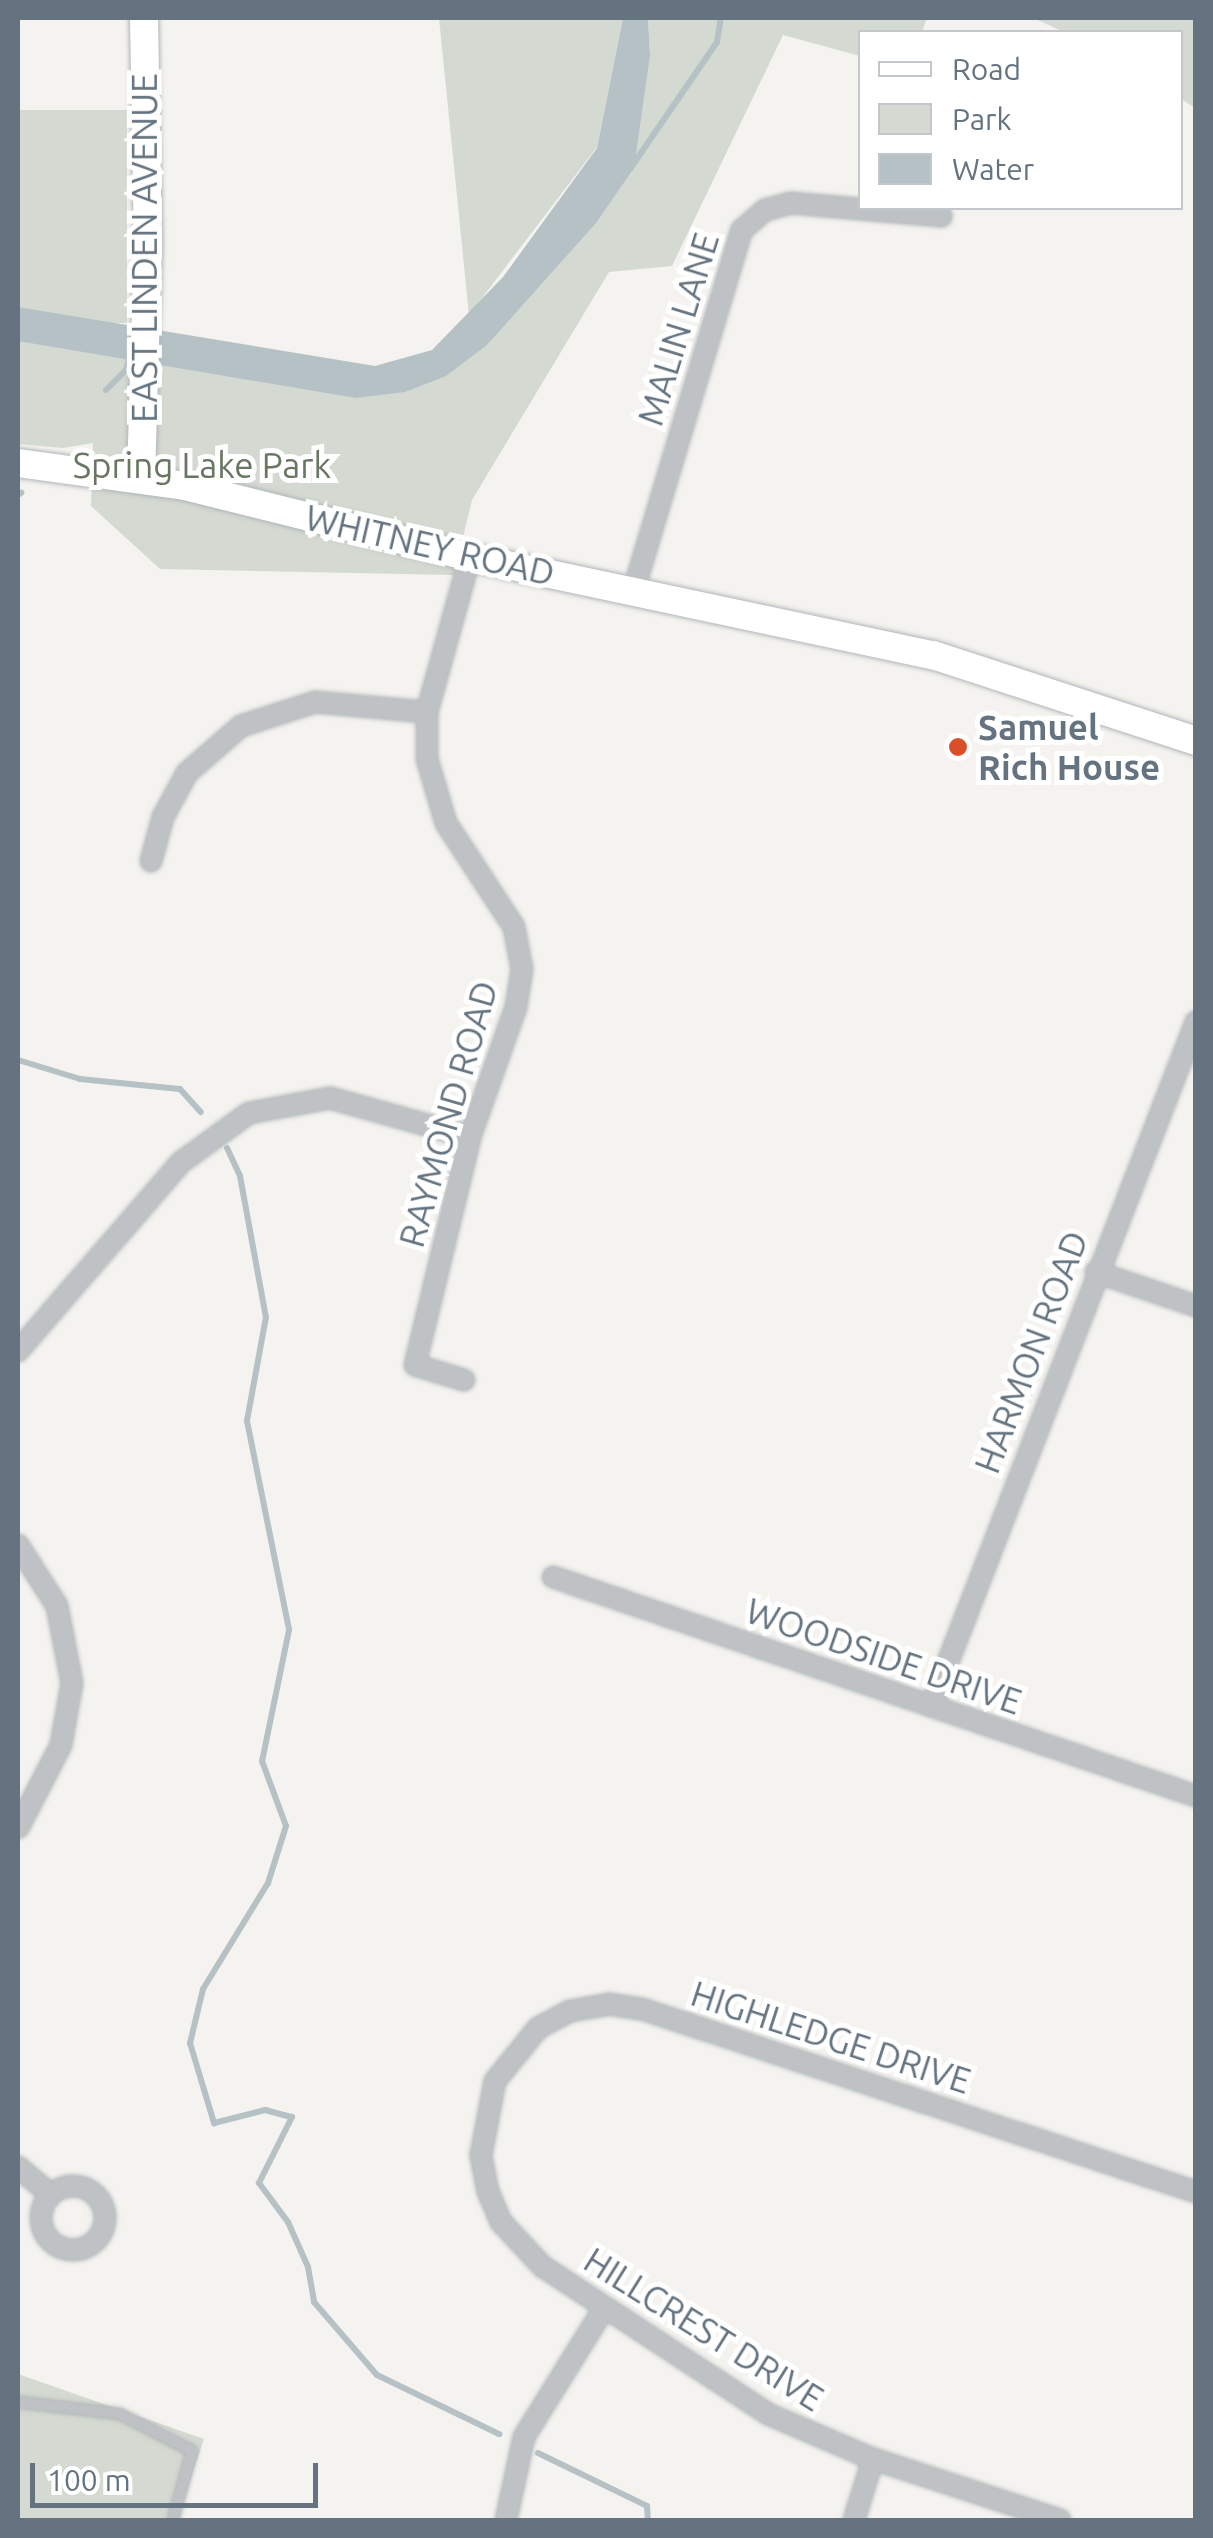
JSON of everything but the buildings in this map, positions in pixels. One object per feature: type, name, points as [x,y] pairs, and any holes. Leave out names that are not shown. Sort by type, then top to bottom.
[{"type":"main road","name":"EAST LINDEN AVENUE","points":[[141,478],[148,246],[144,18]]},
{"type":"main road","name":"WHITNEY ROAD","points":[[18,463],[141,478],[470,557],[841,634],[994,672],[1194,735]]},
{"type":"street","name":"MALIN LANE","points":[[634,589],[742,230],[765,210],[791,203],[858,209]]},
{"type":"street","name":"MALIN LANE","points":[[872,210],[941,216]]},
{"type":"street","name":"RAYMOND ROAD","points":[[464,1380],[414,1364],[470,1138],[516,1008],[520,948],[504,910],[438,804],[427,760],[427,712],[470,557]]},
{"type":"street","points":[[151,860],[163,817],[186,773],[241,726],[315,702],[427,712]]},
{"type":"street","name":"HARMON ROAD","points":[[931,1706],[1196,1022]]},
{"type":"street","points":[[18,1351],[180,1163],[250,1113],[330,1098],[470,1138]]},
{"type":"street","points":[[1096,1272],[1196,1306]]},
{"type":"street","points":[[18,1545],[57,1606],[72,1684],[61,1744],[18,1828]]},
{"type":"street","name":"WOODSIDE DRIVE","points":[[552,1576],[1196,1796]]},
{"type":"street","name":"HIGHLEDGE DRIVE","points":[[486,2107],[514,2050],[538,2028],[570,2011],[608,2004],[642,2009],[1196,2192]]},
{"type":"street","name":"HILLCREST DRIVE","points":[[486,2107],[481,2155],[501,2222],[542,2267],[768,2414],[873,2460],[1060,2520]]},
{"type":"street","points":[[18,2167],[51,2195]]},
{"type":"street","points":[[506,2520],[524,2437],[604,2310]]},
{"type":"street","points":[[854,2520],[873,2460]]},
{"type":"lane","points":[[18,2402],[100,2408],[180,2442],[192,2452],[173,2520]]},
{"type":"green space","points":[[439,18],[623,18],[597,147],[469,315]]},
{"type":"green space","name":"Spring Lake Park","points":[[648,18],[927,18],[923,30],[858,30],[858,55],[783,35],[672,266],[609,272],[472,500],[454,575],[160,569],[91,506],[93,443],[63,448],[18,444],[18,326],[324,388],[487,345],[539,282],[650,54]]},
{"type":"green space","points":[[1033,18],[1195,18],[1195,108],[1183,100],[1183,30],[1060,30]]},
{"type":"green space","points":[[18,110],[127,110],[127,323],[18,323]]},
{"type":"green space","points":[[18,2374],[204,2439],[177,2520],[18,2520]]},
{"type":"water","points":[[623,18],[648,18],[650,55],[634,168],[596,223],[487,345],[446,376],[405,392],[356,398],[18,341],[18,307],[375,366],[432,350],[503,277],[597,148]]},
{"type":"waterway","points":[[630,169],[717,42],[721,18]]},
{"type":"waterway","points":[[106,390],[126,370],[132,350]]},
{"type":"waterway","points":[[18,1060],[80,1079],[180,1089],[201,1112]]},
{"type":"waterway","points":[[227,1148],[240,1176],[266,1317],[247,1421],[289,1630],[262,1761],[286,1826],[268,1883],[203,1989],[190,2043],[214,2123],[265,2110],[292,2117],[259,2183],[288,2222],[308,2267],[314,2302],[377,2375],[499,2434]]},
{"type":"waterway","points":[[538,2453],[647,2506],[648,2520]]},
{"type":"place","name":"Samuel Rich House","points":[[958,747]]}]
